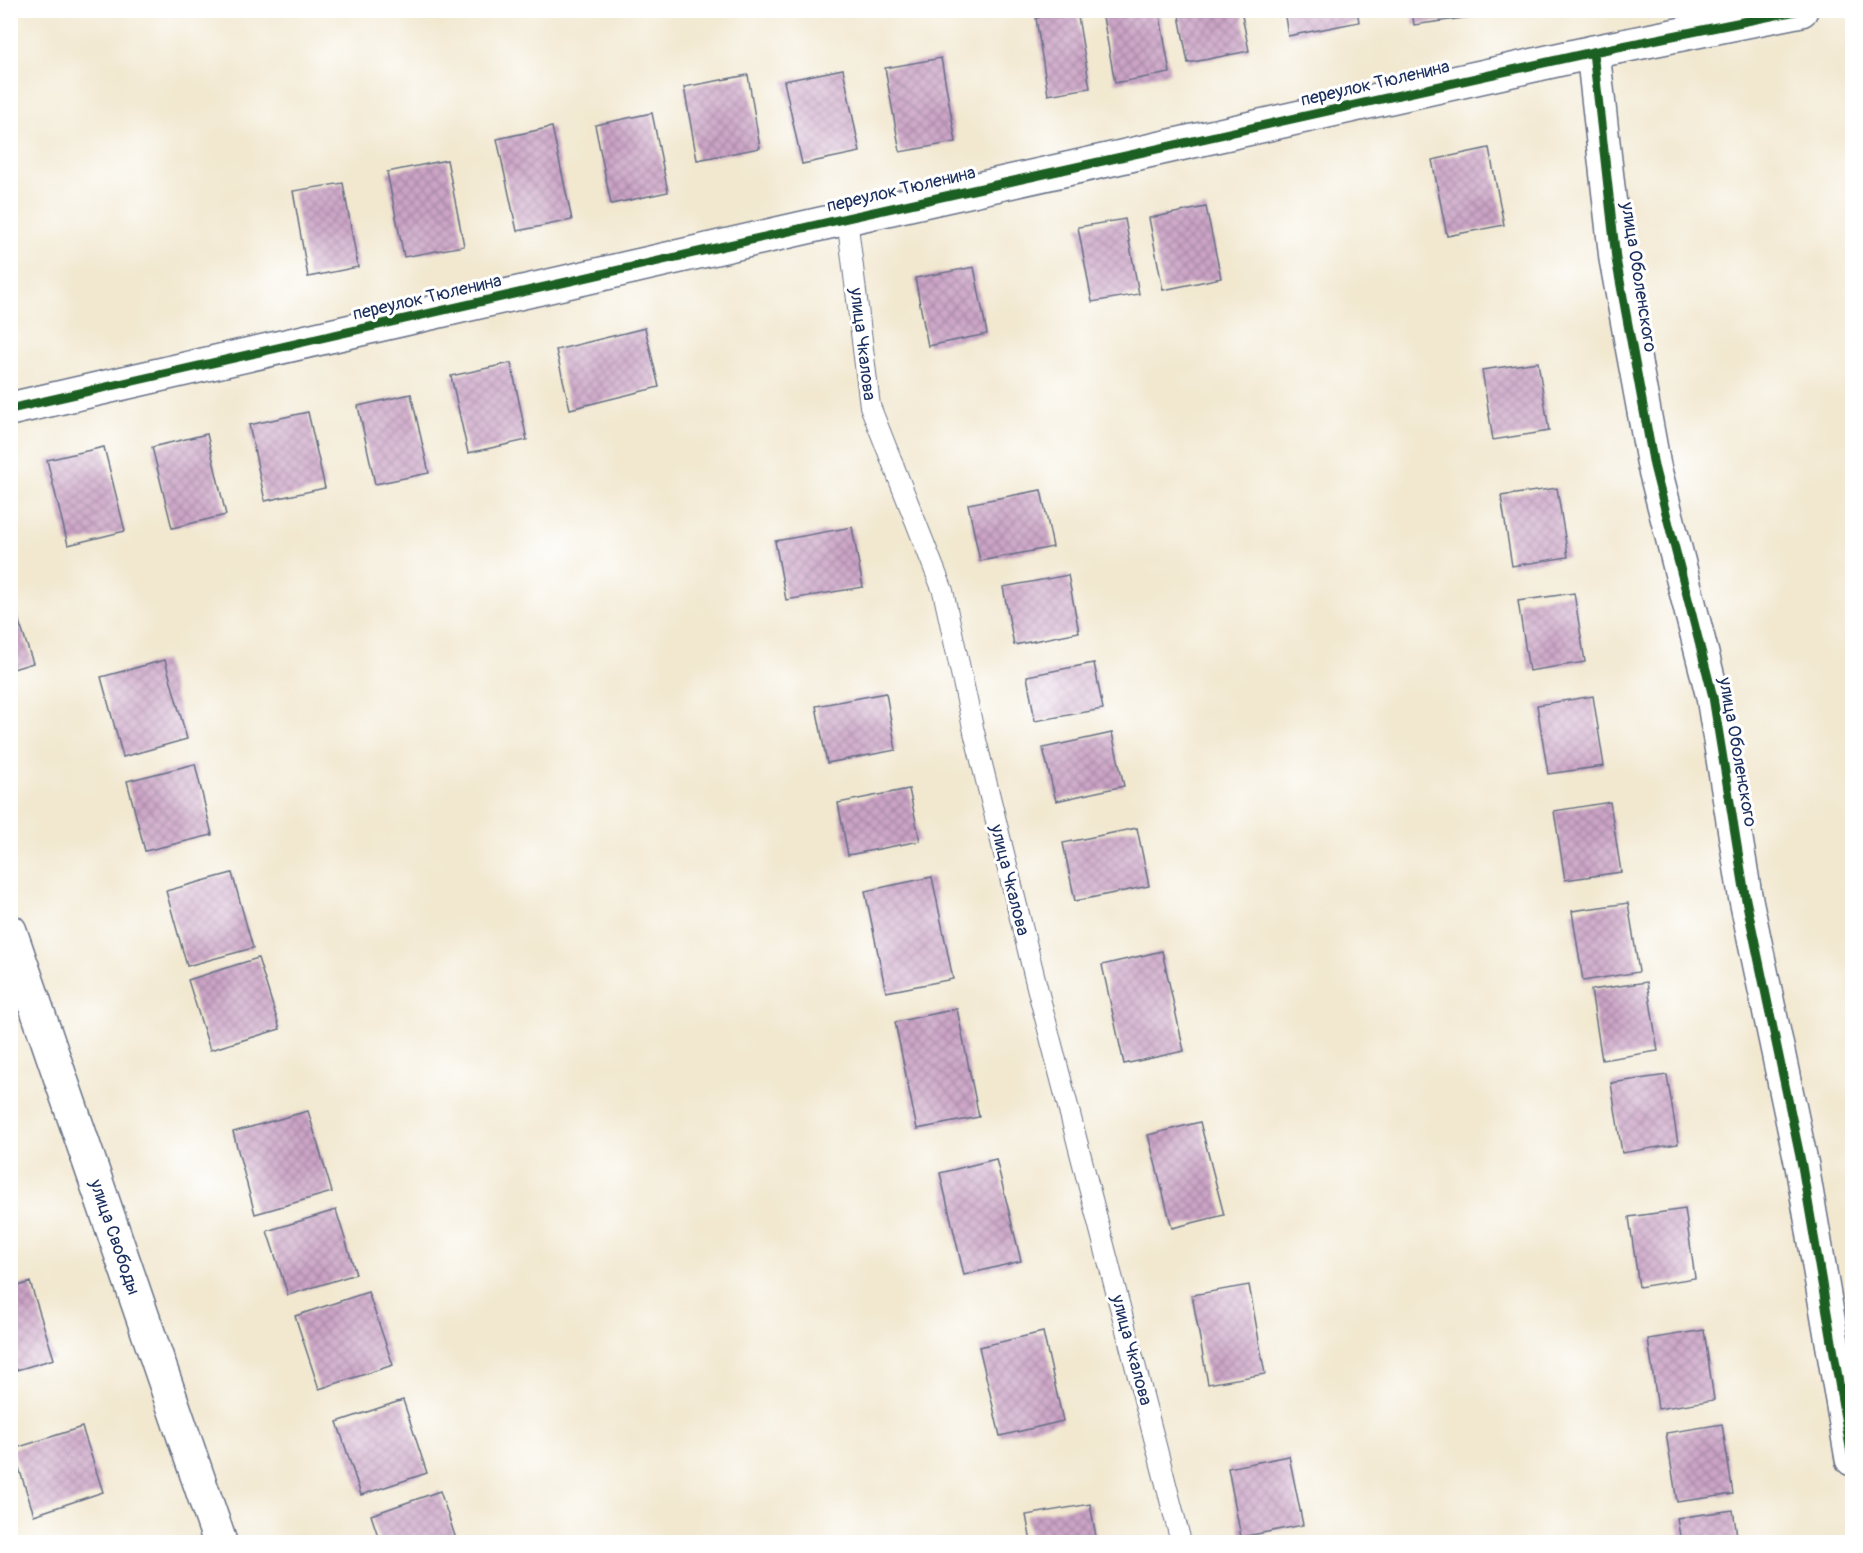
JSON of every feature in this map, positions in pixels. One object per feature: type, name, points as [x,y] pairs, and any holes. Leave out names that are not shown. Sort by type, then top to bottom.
[{"type":"street","points":[[1657,39],[1696,10]]},
{"type":"street","name":"переулок Тюленина","points":[[10,409],[847,218],[1593,52],[1801,10]]},
{"type":"street","name":"улица Оболенского","points":[[1593,52],[1617,259],[1654,465],[1713,697],[1745,895],[1802,1166],[1843,1343],[1852,1459]]},
{"type":"street","name":"улица Свободы","points":[[10,931],[220,1542]]},
{"type":"lane","name":"улица Чкалова","points":[[847,218],[870,406],[943,591],[974,732],[1037,987],[1181,1542]]},
{"type":"building","points":[[1142,10],[1159,10],[1170,73],[1115,83],[1103,17]]},
{"type":"building","points":[[1178,10],[1241,10],[1249,51],[1188,63]]},
{"type":"building","points":[[1284,10],[1357,10],[1359,22],[1288,36]]},
{"type":"building","points":[[1412,10],[1469,10],[1470,17],[1414,25]]},
{"type":"building","points":[[1077,11],[1090,88],[1048,95],[1036,18]]},
{"type":"building","points":[[941,58],[956,142],[900,152],[885,68]]},
{"type":"building","points":[[843,69],[860,152],[802,164],[784,81]]},
{"type":"building","points":[[748,75],[760,148],[697,160],[684,87]]},
{"type":"building","points":[[652,113],[668,192],[611,204],[595,125]]},
{"type":"building","points":[[552,127],[572,220],[517,231],[497,139]]},
{"type":"building","points":[[1489,148],[1504,225],[1447,236],[1432,160]]},
{"type":"building","points":[[447,160],[464,246],[404,257],[387,172]]},
{"type":"building","points":[[343,183],[358,267],[308,277],[293,191]]},
{"type":"building","points":[[1206,207],[1221,278],[1163,290],[1149,218]]},
{"type":"building","points":[[1125,219],[1139,294],[1092,302],[1078,227]]},
{"type":"building","points":[[974,267],[987,334],[928,346],[915,278]]},
{"type":"building","points":[[645,328],[659,387],[570,409],[556,350]]},
{"type":"building","points":[[1538,362],[1549,431],[1493,440],[1482,370]]},
{"type":"building","points":[[511,363],[527,440],[468,453],[451,376]]},
{"type":"building","points":[[411,394],[429,473],[375,484],[358,406]]},
{"type":"building","points":[[308,412],[325,488],[265,501],[249,425]]},
{"type":"building","points":[[207,434],[226,515],[172,528],[152,447]]},
{"type":"building","points":[[104,447],[125,531],[68,545],[47,460]]},
{"type":"building","points":[[1557,488],[1568,557],[1512,566],[1501,496]]},
{"type":"building","points":[[1041,490],[1053,547],[980,561],[968,504]]},
{"type":"building","points":[[852,527],[863,587],[786,600],[775,541]]},
{"type":"building","points":[[1068,575],[1079,632],[1014,645],[1003,587]]},
{"type":"building","points":[[1574,593],[1585,662],[1529,671],[1518,601]]},
{"type":"building","points":[[10,595],[33,663],[10,670]]},
{"type":"building","points":[[165,660],[187,739],[123,757],[101,677]]},
{"type":"building","points":[[1094,663],[1103,709],[1035,721],[1027,676]]},
{"type":"building","points":[[886,693],[896,750],[827,763],[816,706]]},
{"type":"building","points":[[1593,696],[1604,766],[1548,774],[1537,705]]},
{"type":"building","points":[[1112,733],[1124,786],[1056,801],[1043,748]]},
{"type":"building","points":[[195,764],[212,835],[145,851],[127,781]]},
{"type":"building","points":[[909,789],[920,841],[848,855],[838,803]]},
{"type":"building","points":[[1610,802],[1621,872],[1565,880],[1554,811]]},
{"type":"building","points":[[1137,828],[1149,886],[1075,901],[1063,843]]},
{"type":"building","points":[[232,873],[253,948],[187,966],[166,891]]},
{"type":"building","points":[[932,877],[953,979],[886,992],[865,891]]},
{"type":"building","points":[[1628,903],[1639,972],[1583,981],[1572,911]]},
{"type":"building","points":[[1162,951],[1184,1051],[1124,1064],[1102,965]]},
{"type":"building","points":[[258,958],[280,1029],[210,1050],[188,980]]},
{"type":"building","points":[[1647,982],[1658,1051],[1602,1060],[1591,990]]},
{"type":"building","points":[[957,1009],[979,1117],[917,1129],[895,1022]]},
{"type":"building","points":[[1667,1075],[1678,1144],[1622,1153],[1611,1083]]},
{"type":"building","points":[[308,1111],[332,1192],[255,1214],[233,1132]]},
{"type":"building","points":[[1200,1122],[1224,1215],[1172,1228],[1148,1135]]},
{"type":"building","points":[[996,1159],[1021,1261],[964,1275],[940,1173]]},
{"type":"building","points":[[1685,1209],[1695,1278],[1639,1287],[1629,1217]]},
{"type":"building","points":[[336,1210],[356,1274],[288,1295],[267,1231]]},
{"type":"building","points":[[30,1282],[54,1359],[10,1372],[10,1289]]},
{"type":"building","points":[[1249,1285],[1265,1374],[1208,1384],[1192,1295]]},
{"type":"building","points":[[368,1292],[393,1365],[319,1389],[295,1316]]},
{"type":"building","points":[[1704,1330],[1714,1400],[1658,1409],[1648,1339]]},
{"type":"building","points":[[1043,1332],[1063,1421],[1000,1436],[979,1347]]},
{"type":"building","points":[[403,1400],[427,1473],[361,1495],[337,1422]]},
{"type":"building","points":[[1722,1424],[1733,1494],[1677,1502],[1666,1433]]},
{"type":"building","points":[[82,1427],[103,1492],[34,1515],[13,1449]]},
{"type":"building","points":[[1289,1456],[1303,1525],[1241,1537],[1228,1468]]},
{"type":"building","points":[[440,1491],[457,1542],[380,1542],[371,1515]]},
{"type":"building","points":[[1090,1504],[1097,1542],[1031,1542],[1026,1515]]},
{"type":"building","points":[[1733,1510],[1738,1542],[1681,1542],[1677,1518]]},
{"type":"cycle path","points":[[10,409],[847,218],[1593,52],[1801,10]]},
{"type":"cycle path","points":[[1593,52],[1616,259],[1654,466],[1713,697],[1745,895],[1802,1166],[1852,1459]]}]
